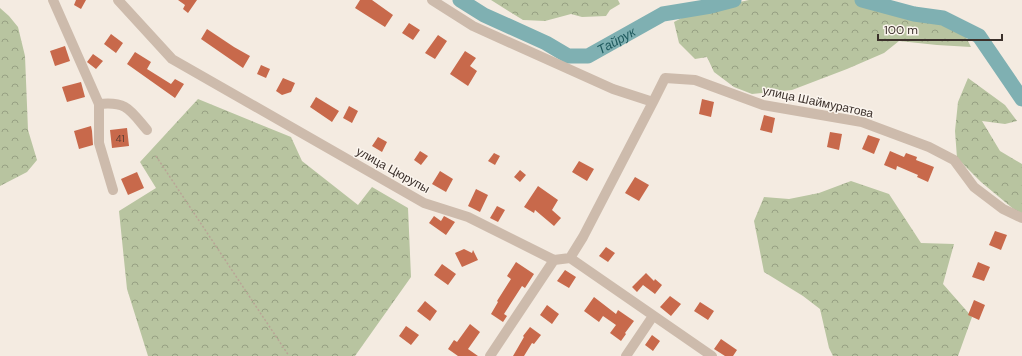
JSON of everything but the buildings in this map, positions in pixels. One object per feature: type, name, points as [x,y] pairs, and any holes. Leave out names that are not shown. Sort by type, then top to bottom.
[{"type":"street","points":[[52,0],[99,104],[99,143],[113,190]]},
{"type":"street","name":"улица Цюрупы","points":[[118,0],[172,59],[424,203],[468,217],[554,260]]},
{"type":"street","points":[[432,0],[473,26],[613,89],[653,102],[583,237],[570,258]]},
{"type":"street","name":"улица Шаймуратова","points":[[653,102],[665,78],[695,80],[763,105],[862,122],[929,147],[954,160],[974,187],[1003,209],[1022,218]]},
{"type":"street","points":[[99,104],[114,102],[128,108],[147,130]]},
{"type":"street","points":[[490,356],[554,260],[570,258],[712,356]]},
{"type":"street","points":[[626,356],[654,316]]},
{"type":"path","points":[[156,156],[289,356]]},
{"type":"green space","points":[[491,0],[618,0],[620,4],[610,10],[606,16],[582,17],[571,14],[545,21],[523,20]]},
{"type":"green space","points":[[749,0],[857,0],[904,18],[936,20],[964,33],[971,47],[899,41],[884,53],[792,90],[752,94],[734,87],[714,72],[707,57],[695,59],[679,43],[674,22],[693,12]]},
{"type":"green space","points":[[0,8],[18,27],[25,56],[28,130],[37,160],[27,172],[0,186]]},
{"type":"green space","points":[[968,78],[1005,105],[1017,121],[1005,124],[982,121],[1000,151],[1022,164],[1022,216],[981,182],[957,158],[955,131],[958,102]]},
{"type":"green space","points":[[198,99],[291,137],[302,161],[358,205],[372,187],[408,208],[411,277],[355,356],[148,356],[127,289],[119,211],[156,188],[140,162]]},
{"type":"green space","points":[[851,181],[889,194],[921,243],[954,244],[943,284],[972,317],[958,356],[833,356],[829,348],[820,309],[803,296],[764,272],[754,221],[764,197],[789,199],[819,193]]},
{"type":"waterway","name":"Тайрук","points":[[460,0],[484,15],[546,43],[568,56],[588,56],[663,14],[711,6],[734,0]]},
{"type":"waterway","name":"Тайрук","points":[[862,0],[914,14],[943,18],[979,36],[1022,99]]}]
